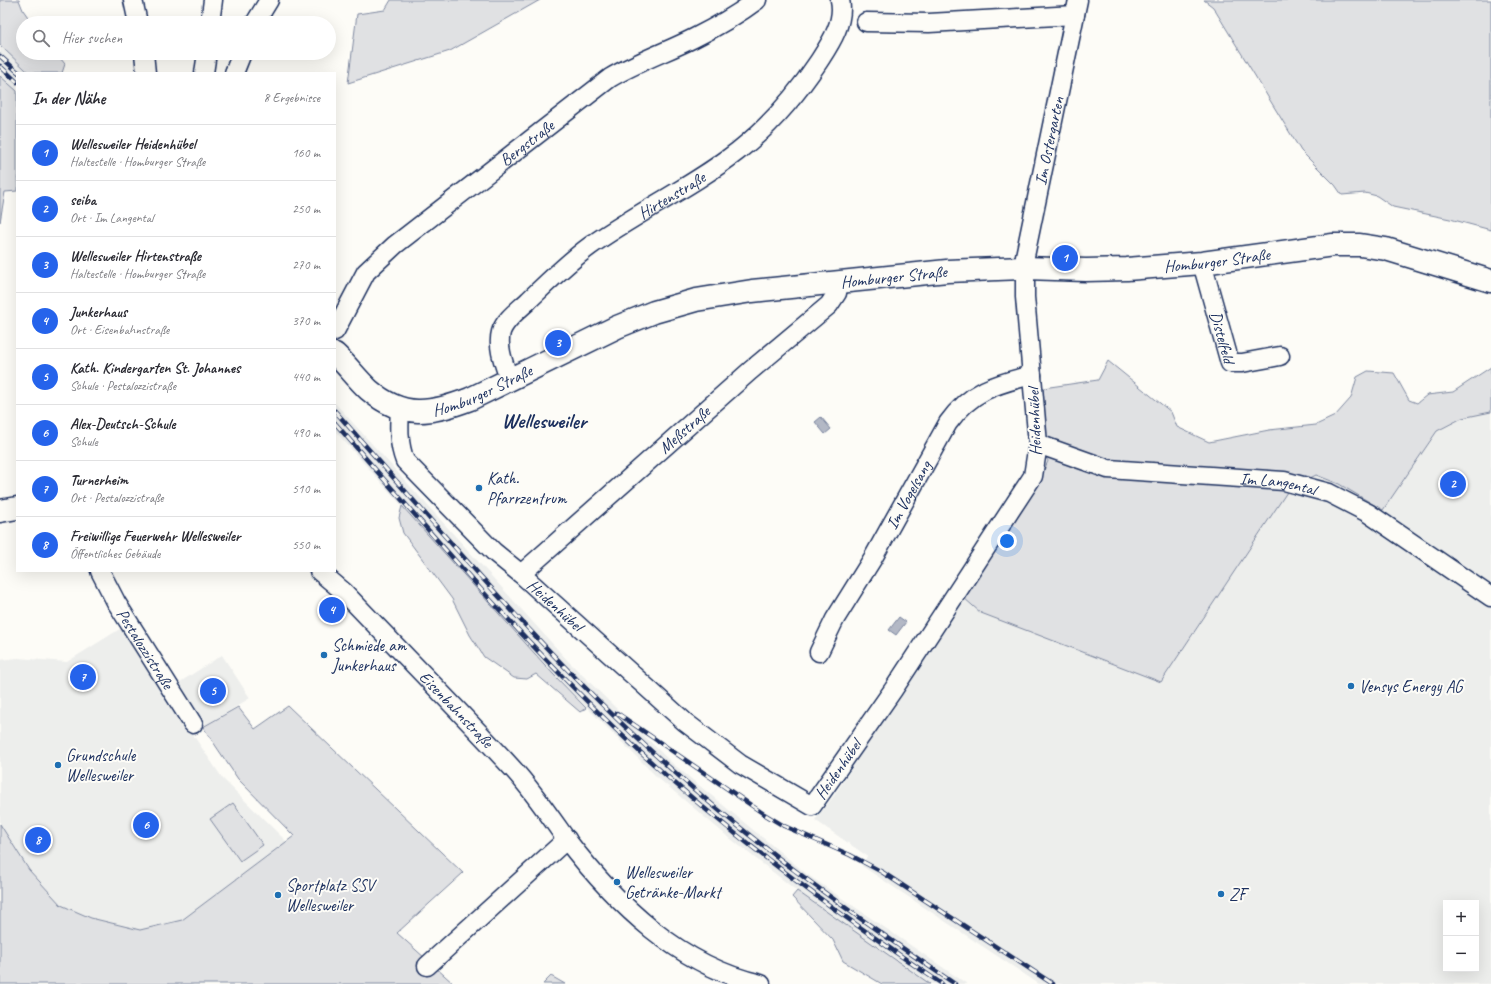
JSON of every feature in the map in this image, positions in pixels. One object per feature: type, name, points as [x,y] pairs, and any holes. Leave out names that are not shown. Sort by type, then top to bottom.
[{"type":"main road","name":"Homburger Straße","points":[[336,355],[368,389],[385,402],[400,408],[430,412],[470,399],[617,326],[654,312],[696,300],[752,291],[947,271],[1024,268],[1120,269],[1202,263],[1333,245],[1360,245],[1386,249],[1491,281]]},
{"type":"main road","points":[[0,511],[16,508]]},
{"type":"street","points":[[132,0],[136,16]]},
{"type":"street","points":[[211,16],[212,0]]},
{"type":"street","points":[[259,16],[269,0]]},
{"type":"street","name":"Bergstraße","points":[[336,329],[366,272],[395,245],[610,78],[629,66],[694,38],[737,14],[756,0]]},
{"type":"street","name":"Hirtenstraße","points":[[509,379],[502,358],[500,343],[502,331],[508,320],[558,272],[590,246],[704,175],[738,151],[765,127],[794,95],[830,45],[840,19],[840,0]]},
{"type":"street","name":"Im Ostergarten","points":[[866,22],[929,23],[1076,7],[1025,256],[1024,268]]},
{"type":"street","points":[[145,60],[146,72]]},
{"type":"street","points":[[204,72],[206,60]]},
{"type":"street","points":[[234,72],[239,60]]},
{"type":"street","name":"Distelfeld","points":[[1202,263],[1230,363],[1242,363],[1280,356]]},
{"type":"street","name":"Heidenhübel","points":[[400,408],[398,437],[400,450],[405,461],[494,552],[521,574],[685,722],[740,764],[812,806],[893,690],[1033,476],[1038,444],[1024,268]]},
{"type":"street","name":"Meßstraße","points":[[521,574],[750,371],[829,305],[837,293],[839,281]]},
{"type":"street","name":"Im Vogelsang","points":[[819,652],[835,619],[873,558],[956,410],[968,399],[990,387],[1032,375]]},
{"type":"street","name":"Im Langental","points":[[1038,444],[1108,469],[1284,481],[1323,491],[1368,513],[1491,597]]},
{"type":"street","name":"Pestalozzistraße","points":[[101,572],[116,602],[193,724]]},
{"type":"street","name":"Eisenbahnstraße","points":[[320,572],[344,592],[514,770],[604,884],[634,914],[687,955],[715,969],[761,984]]},
{"type":"street","points":[[427,966],[567,839]]},
{"type":"shaded area","points":[[0,0],[19,0],[27,16],[16,16],[16,60],[62,60],[65,64],[62,72],[28,72],[0,45]]},
{"type":"shaded area","points":[[391,0],[540,0],[450,51],[348,83],[357,14],[385,10]]},
{"type":"shaded area","points":[[1204,0],[1491,0],[1491,230],[1450,219],[1393,207],[1377,196],[1365,193],[1342,195],[1335,185],[1301,151],[1213,7]]},
{"type":"shaded area","points":[[0,45],[28,72],[16,72],[16,90],[0,76]]},
{"type":"shaded area","points":[[0,76],[16,90],[16,191],[5,192],[0,222]]},
{"type":"shaded area","points":[[1108,361],[1171,412],[1177,427],[1209,442],[1269,430],[1316,425],[1335,416],[1351,398],[1357,377],[1368,371],[1394,373],[1409,400],[1417,403],[1427,395],[1453,392],[1491,367],[1491,412],[1462,418],[1437,431],[1383,510],[1339,484],[1316,475],[1289,489],[1161,682],[981,613],[964,598],[1036,489],[1048,461],[1038,444],[1043,388],[1098,380]]},
{"type":"shaded area","points":[[336,404],[568,661],[672,763],[808,875],[967,984],[930,984],[880,951],[797,891],[727,836],[658,778],[553,674],[336,432]]},
{"type":"shaded area","points":[[1491,412],[1491,984],[1039,984],[862,866],[867,856],[815,820],[833,797],[964,598],[981,613],[1289,489],[1316,475],[1339,484],[1383,510],[1437,431],[1462,418]]},
{"type":"shaded area","points":[[821,417],[831,429],[825,434],[815,422]]},
{"type":"shaded area","points":[[402,506],[553,674],[586,708],[580,712],[536,674],[527,679],[514,678],[484,657],[470,635],[452,599],[403,533],[399,518]]},
{"type":"shaded area","points":[[899,617],[906,622],[896,635],[889,630]]},
{"type":"shaded area","points":[[123,627],[223,779],[287,842],[182,920],[140,930],[91,918],[61,905],[29,870],[0,824],[0,660],[18,658],[67,662]]},
{"type":"shaded area","points":[[222,655],[250,698],[203,727],[177,684]]},
{"type":"shaded area","points":[[288,706],[463,873],[397,933],[454,984],[0,984],[0,824],[29,870],[61,905],[91,918],[140,930],[182,920],[294,836],[238,779],[203,727],[238,707],[255,729]]},
{"type":"shaded area","points":[[233,803],[263,845],[240,861],[210,819]]},
{"type":"shaded area","points":[[797,891],[930,984],[882,984],[843,961],[833,940],[792,897]]},
{"type":"shaded area","points":[[551,976],[565,984],[543,984]]},
{"type":"railway","points":[[0,56],[18,72]]},
{"type":"railway","points":[[0,66],[16,81]]},
{"type":"railway","points":[[336,412],[497,595],[581,684],[625,727],[704,798],[773,854],[881,933],[955,984]]},
{"type":"railway","points":[[336,424],[477,585],[587,702],[626,739],[701,806],[779,868],[819,898],[942,984]]},
{"type":"railway","points":[[617,713],[764,814],[784,826],[850,855],[882,872],[1053,984]]},
{"type":"place","name":"Wellesweiler Heidenhübel","points":[[1065,258]]},
{"type":"place","name":"Wellesweiler Hirtenstraße","points":[[558,343]]},
{"type":"place","name":"seiba","points":[[1453,484]]},
{"type":"place","name":"Kath. Pfarrzentrum","points":[[479,488]]},
{"type":"place","name":"Junkerhaus","points":[[332,610]]},
{"type":"place","name":"Schmiede am Junkerhaus","points":[[324,655]]},
{"type":"place","name":"Turnerheim","points":[[83,677]]},
{"type":"place","name":"Vensys Energy AG","points":[[1351,686]]},
{"type":"place","name":"Kath. Kindergarten St. Johannes","points":[[213,691]]},
{"type":"place","name":"Grundschule Wellesweiler","points":[[58,765]]},
{"type":"place","name":"Alex-Deutsch-Schule","points":[[146,825]]},
{"type":"place","name":"Freiwillige Feuerwehr Wellesweiler","points":[[38,840]]},
{"type":"place","name":"Wellesweiler Getränke-Markt","points":[[617,882]]},
{"type":"place","name":"ZF","points":[[1221,894]]},
{"type":"place","name":"Sportplatz SSV Wellesweiler","points":[[278,895]]},
{"type":"district","name":"Wellesweiler","points":[[544,421]]}]
